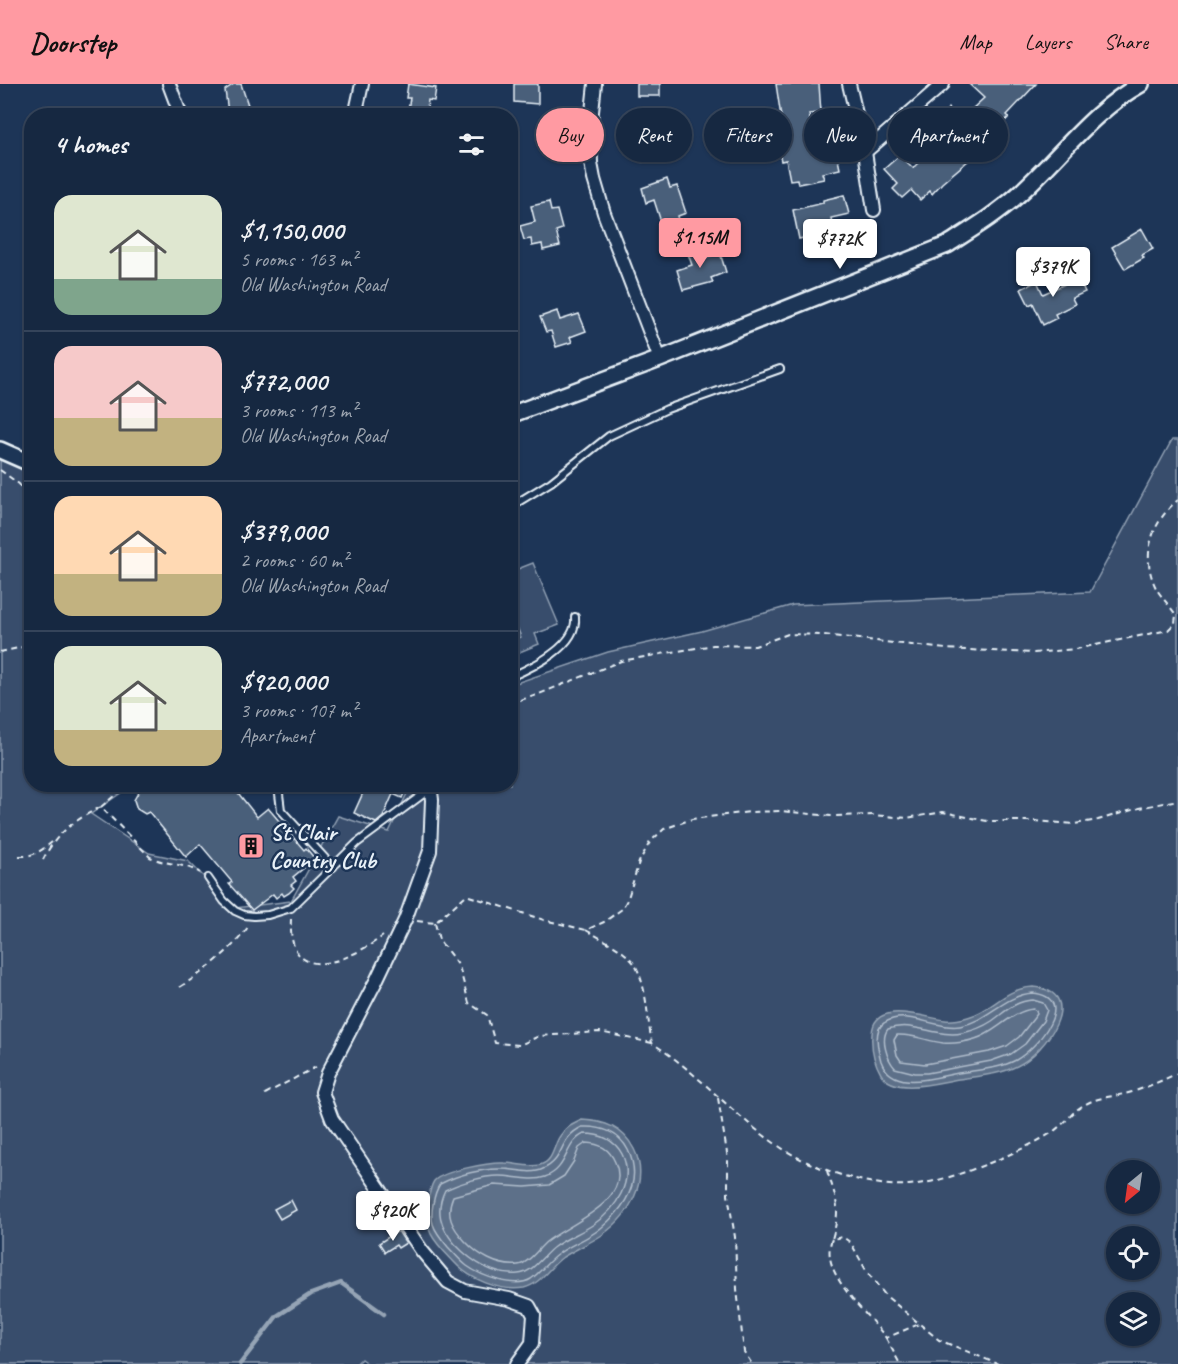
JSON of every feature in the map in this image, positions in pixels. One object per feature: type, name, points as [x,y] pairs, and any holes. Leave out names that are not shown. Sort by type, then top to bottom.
[{"type":"street","points":[[169,84],[178,108]]},
{"type":"street","points":[[357,108],[362,84]]},
{"type":"street","points":[[595,84],[590,130],[594,179],[604,213],[660,359]]},
{"type":"street","points":[[849,84],[855,108]]},
{"type":"street","points":[[876,142],[943,84]]},
{"type":"street","points":[[518,412],[660,359],[947,245],[984,221],[1019,194],[1096,116],[1142,84]]},
{"type":"street","points":[[867,162],[874,210]]},
{"type":"street","points":[[2,455],[24,462]]},
{"type":"street","points":[[431,792],[430,851],[405,920],[328,1073],[322,1092],[332,1119],[422,1251],[448,1282],[465,1291],[509,1299],[529,1306],[534,1315],[532,1343],[517,1364]]},
{"type":"lane","points":[[518,502],[552,482],[609,436],[667,410],[780,369]]},
{"type":"lane","points":[[518,673],[535,666],[571,638],[576,626],[575,617]]},
{"type":"lane","points":[[279,792],[281,810],[333,867]]},
{"type":"lane","points":[[208,878],[224,901],[235,911],[254,916],[268,915],[291,908],[357,843],[423,792]]},
{"type":"path","points":[[0,470],[24,492]]},
{"type":"path","points":[[518,701],[621,661],[713,645],[755,646],[788,634],[824,635],[946,649],[1034,653],[1076,649],[1168,630],[1175,623],[1176,615],[1156,588],[1150,570],[1149,550],[1154,528],[1165,510],[1178,500]]},
{"type":"path","points":[[0,652],[24,647]]},
{"type":"path","points":[[19,856],[38,853],[81,817],[101,807],[119,792]]},
{"type":"path","points":[[586,930],[604,922],[622,909],[628,898],[639,862],[650,842],[664,829],[692,819],[781,811],[831,816],[873,815],[907,818],[943,812],[987,821],[1074,824],[1178,800]]},
{"type":"path","points":[[101,807],[150,857],[194,868],[208,878]]},
{"type":"path","points":[[43,860],[54,840]]},
{"type":"path","points":[[291,908],[292,946],[298,956],[311,963],[324,964],[345,957],[374,942],[405,920],[435,923],[466,895],[544,920],[586,930],[616,948],[632,961],[641,978],[652,1043]]},
{"type":"path","points":[[180,987],[240,938],[254,916]]},
{"type":"path","points":[[435,923],[440,940],[459,966],[469,1003],[487,1015],[495,1043],[520,1045],[539,1036],[600,1032],[652,1043],[677,1059],[760,1134],[795,1156],[827,1171],[864,1181],[907,1185],[940,1180],[982,1165],[1041,1139],[1060,1127],[1081,1106],[1096,1098],[1131,1092],[1178,1073]]},
{"type":"path","points":[[265,1094],[298,1075],[335,1059]]},
{"type":"path","points":[[718,1098],[728,1159],[728,1195],[735,1237],[737,1289],[744,1352],[752,1364]]},
{"type":"path","points":[[827,1171],[838,1205],[838,1219],[828,1250],[831,1265],[844,1288],[886,1338],[900,1364]]},
{"type":"path","points":[[832,1239],[843,1237],[851,1243],[867,1272],[886,1296],[939,1340],[998,1364]]},
{"type":"path","points":[[886,1338],[919,1324]]},
{"type":"shaded area","points":[[1172,440],[1178,440],[1178,1364],[368,1364],[361,1359],[356,1364],[0,1364],[0,459],[24,470],[24,792],[122,792],[91,814],[149,853],[188,861],[235,908],[291,901],[338,816],[389,832],[408,792],[518,792],[518,682],[608,652],[702,631],[793,605],[1090,592]]},
{"type":"shaded area","points":[[533,563],[559,625],[535,634],[539,644],[518,653],[518,569]]},
{"type":"water","points":[[1033,987],[1050,991],[1058,1000],[1060,1011],[1049,1037],[1028,1059],[1017,1066],[988,1075],[917,1086],[906,1086],[887,1081],[881,1074],[875,1059],[872,1034],[875,1023],[881,1016],[902,1013],[945,1020],[960,1019],[985,1010],[1013,992]]},
{"type":"water","points":[[582,1120],[598,1122],[619,1130],[630,1141],[634,1149],[640,1173],[638,1185],[635,1196],[621,1218],[602,1235],[563,1257],[540,1279],[524,1288],[495,1286],[476,1279],[460,1268],[436,1242],[429,1229],[427,1213],[434,1181],[456,1171],[488,1164],[531,1166],[545,1163],[551,1157],[564,1131]]},
{"type":"building","points":[[234,84],[241,84],[248,105],[227,108],[225,90]]},
{"type":"building","points":[[408,84],[436,88],[434,101],[428,100],[427,108],[408,108],[410,98],[406,98]]},
{"type":"building","points":[[514,84],[538,84],[538,104],[514,102]]},
{"type":"building","points":[[637,84],[660,84],[660,96],[637,96]]},
{"type":"building","points":[[776,84],[819,84],[821,108],[804,108],[804,162],[839,162],[840,169],[822,173],[824,179],[798,184],[797,179],[790,180],[786,162],[792,162],[792,108],[780,108]]},
{"type":"building","points":[[969,84],[1036,84],[1008,114],[1008,108],[973,108],[984,98]]},
{"type":"building","points":[[892,162],[907,162],[913,168],[919,162],[967,162],[932,194],[930,191],[920,200],[911,190],[902,198],[893,189],[898,184],[884,169]]},
{"type":"building","points":[[667,179],[670,188],[677,186],[686,213],[678,216],[680,224],[666,228],[663,221],[661,222],[654,200],[646,203],[642,188]]},
{"type":"building","points":[[844,195],[849,214],[831,218],[833,229],[828,232],[799,239],[793,210]]},
{"type":"building","points":[[549,202],[551,211],[557,210],[562,229],[556,231],[560,246],[543,250],[542,244],[532,246],[531,239],[524,240],[520,226],[535,222],[531,206]]},
{"type":"building","points":[[1142,229],[1153,249],[1142,255],[1144,258],[1125,269],[1112,247]]},
{"type":"building","points":[[698,244],[703,258],[720,253],[726,272],[711,278],[713,282],[683,290],[677,270],[692,265],[686,248]]},
{"type":"building","points":[[1076,273],[1085,292],[1072,298],[1075,304],[1055,314],[1057,318],[1043,325],[1033,303],[1029,305],[1021,289],[1037,281],[1043,294],[1065,284],[1062,279]]},
{"type":"building","points":[[557,311],[560,320],[579,314],[586,331],[570,337],[572,342],[556,347],[551,331],[546,332],[540,317]]},
{"type":"building","name":"St Clair Country Club","points":[[138,792],[237,792],[257,817],[268,808],[304,850],[306,848],[315,859],[293,877],[296,881],[291,885],[294,888],[289,893],[284,896],[282,893],[276,898],[273,894],[252,910],[229,884],[232,882],[200,844],[186,857],[149,812],[145,814],[137,809],[134,800]]},
{"type":"building","points":[[363,792],[405,792],[402,798],[393,794],[383,817],[376,823],[354,813]]},
{"type":"building","points":[[291,1200],[296,1210],[280,1219],[274,1209]]},
{"type":"building","points":[[398,1231],[406,1243],[398,1248],[396,1245],[385,1252],[379,1243]]},
{"type":"waterway","points":[[240,1364],[277,1316],[311,1294],[341,1283],[384,1314]]},
{"type":"place","name":"St Clair Country Club","points":[[251,846]]}]
